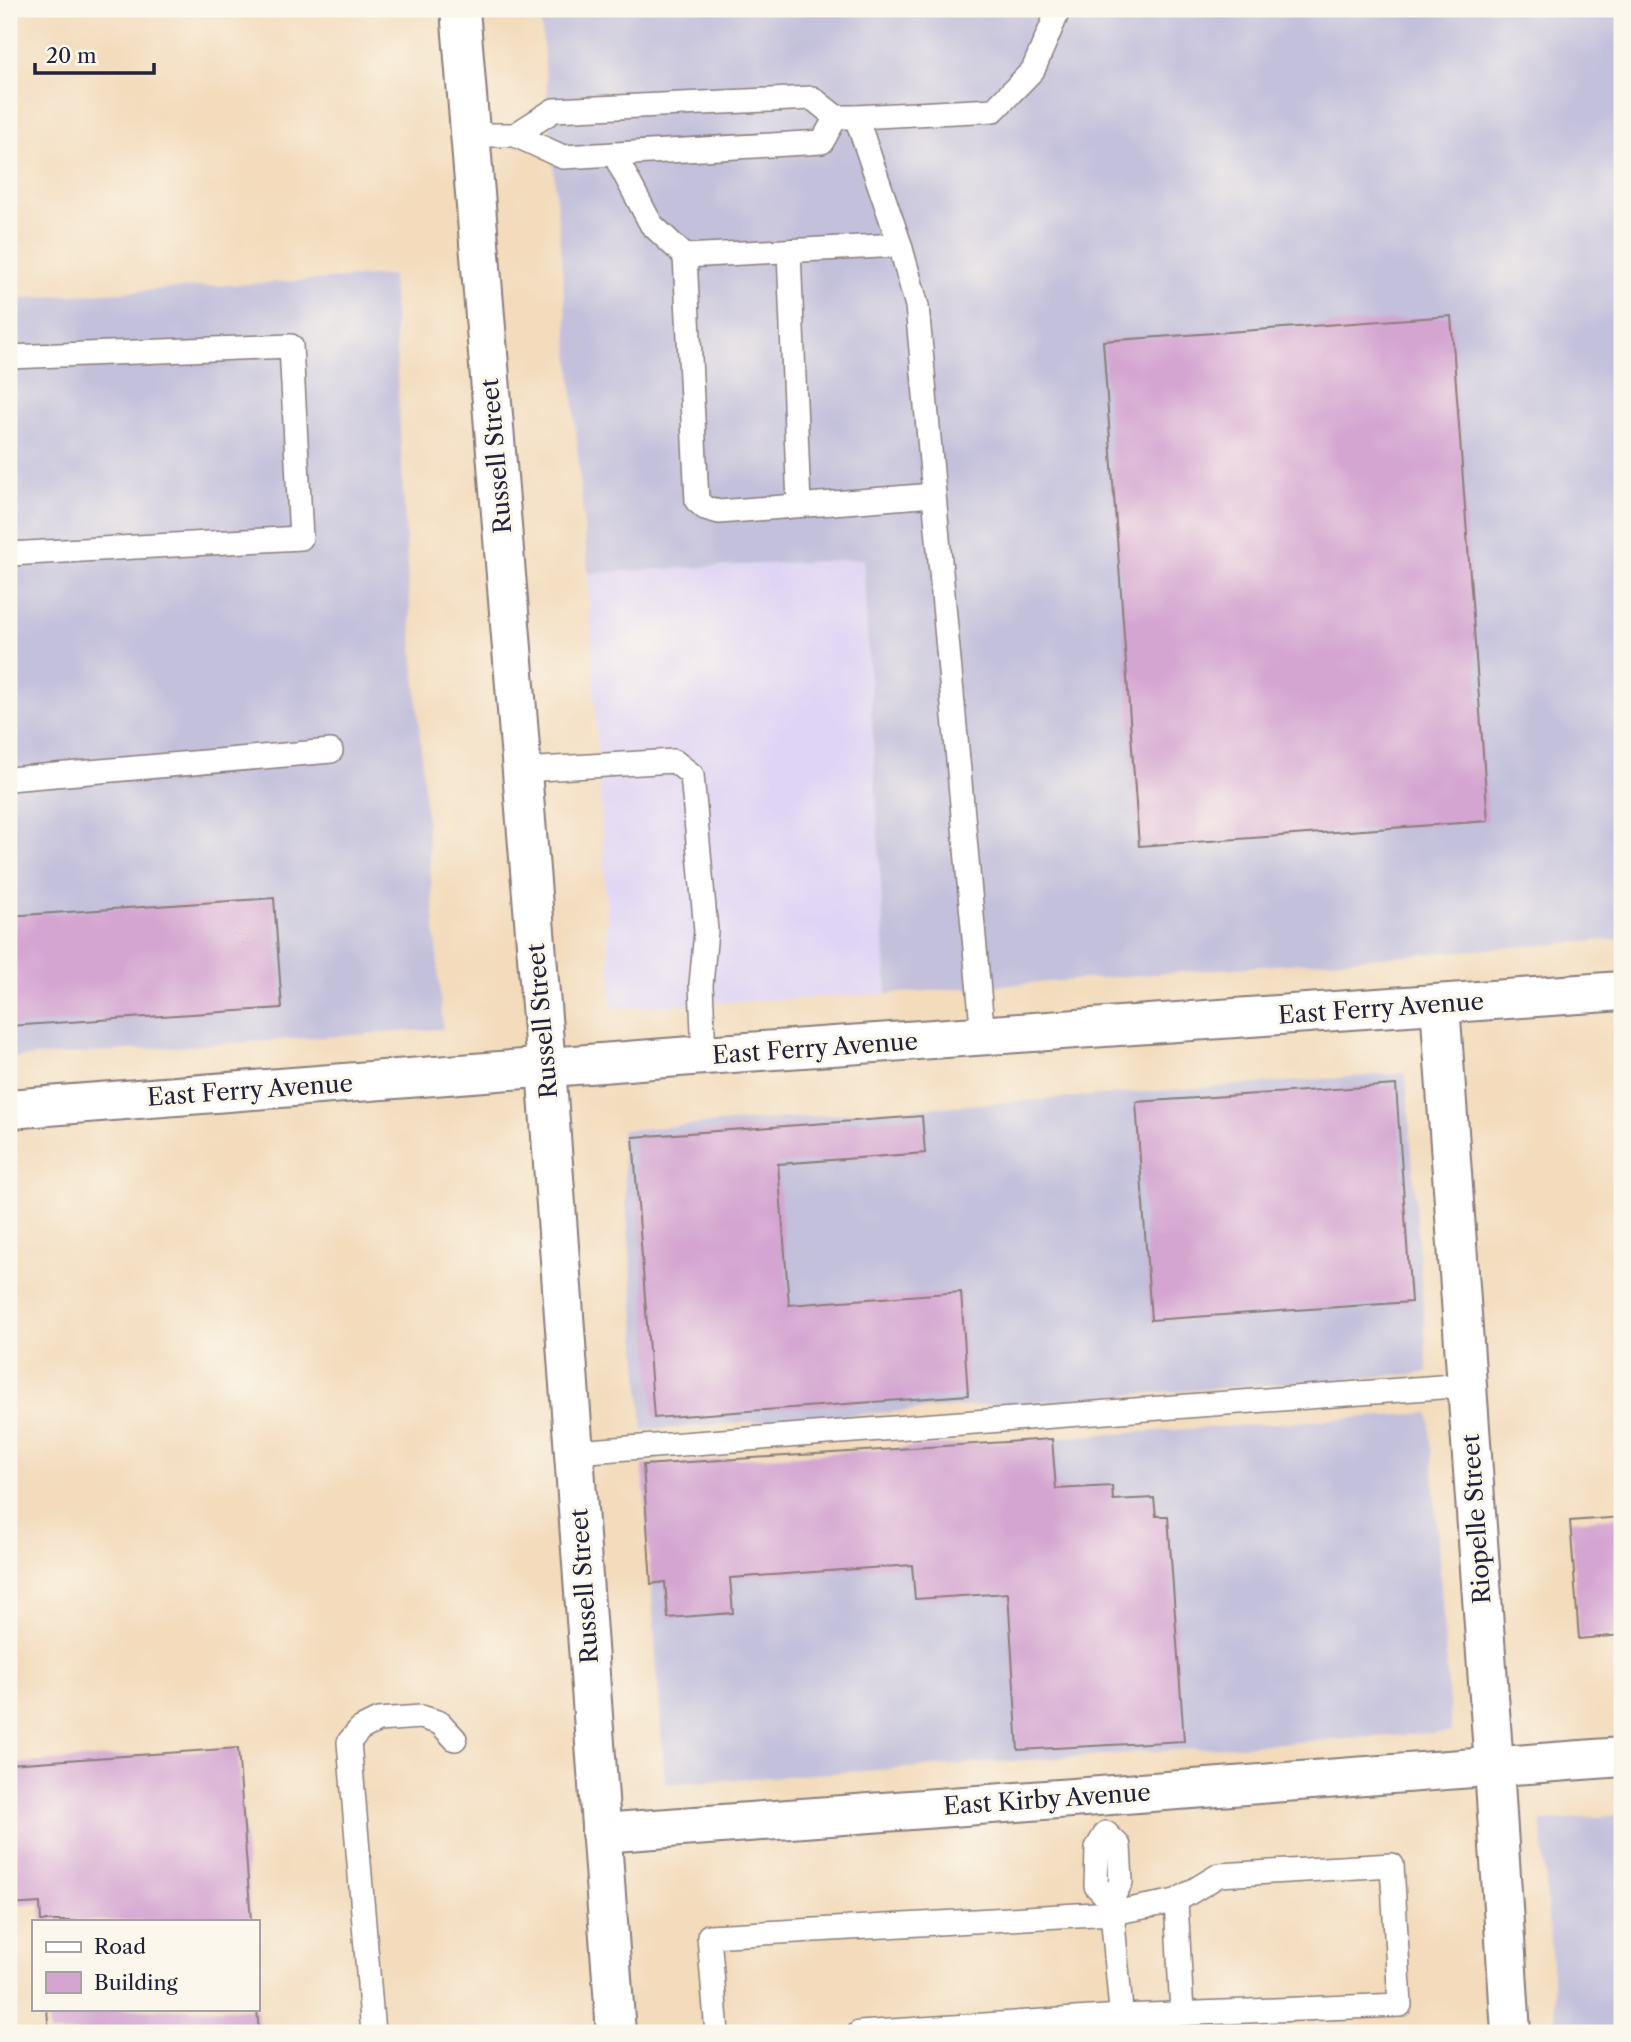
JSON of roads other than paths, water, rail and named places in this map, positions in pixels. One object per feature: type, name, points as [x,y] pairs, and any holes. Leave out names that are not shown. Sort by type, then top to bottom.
[{"type":"street","name":"Russell Street","points":[[460,9],[546,1067],[616,2033]]},
{"type":"street","name":"East Ferry Avenue","points":[[9,1109],[704,1055],[1622,991]]},
{"type":"street","name":"Riopelle Street","points":[[1440,1004],[1511,2033]]},
{"type":"street","name":"East Kirby Avenue","points":[[601,1833],[1622,1757]]},
{"type":"lane","points":[[514,135],[554,110],[813,98],[846,117],[994,110],[1032,70],[1059,9]]},
{"type":"lane","points":[[470,135],[514,135],[563,157],[822,142],[846,117]]},
{"type":"lane","points":[[846,117],[900,245],[917,306],[983,1037]]},
{"type":"lane","points":[[614,154],[651,224],[685,257],[697,501],[705,508],[719,512],[934,495]]},
{"type":"lane","points":[[685,257],[900,245]]},
{"type":"lane","points":[[789,251],[799,505]]},
{"type":"lane","points":[[9,357],[291,346],[301,538],[9,554]]},
{"type":"lane","points":[[9,779],[331,751]]},
{"type":"lane","points":[[522,770],[674,761],[692,775],[706,930],[701,985],[704,1055]]},
{"type":"lane","points":[[575,1452],[1467,1385]]},
{"type":"lane","points":[[373,2033],[349,1742],[360,1729],[377,1720],[421,1717],[440,1723],[455,1739]]},
{"type":"lane","points":[[1105,1795],[1106,1833],[1119,1846],[1121,1882],[1112,1907],[1123,2024]]},
{"type":"lane","points":[[717,2033],[709,1936],[1176,1901],[1219,1875],[1392,1865],[1400,2006],[1182,2013],[1123,2024],[859,2033]]},
{"type":"lane","points":[[1176,1901],[1182,2013]]}]
